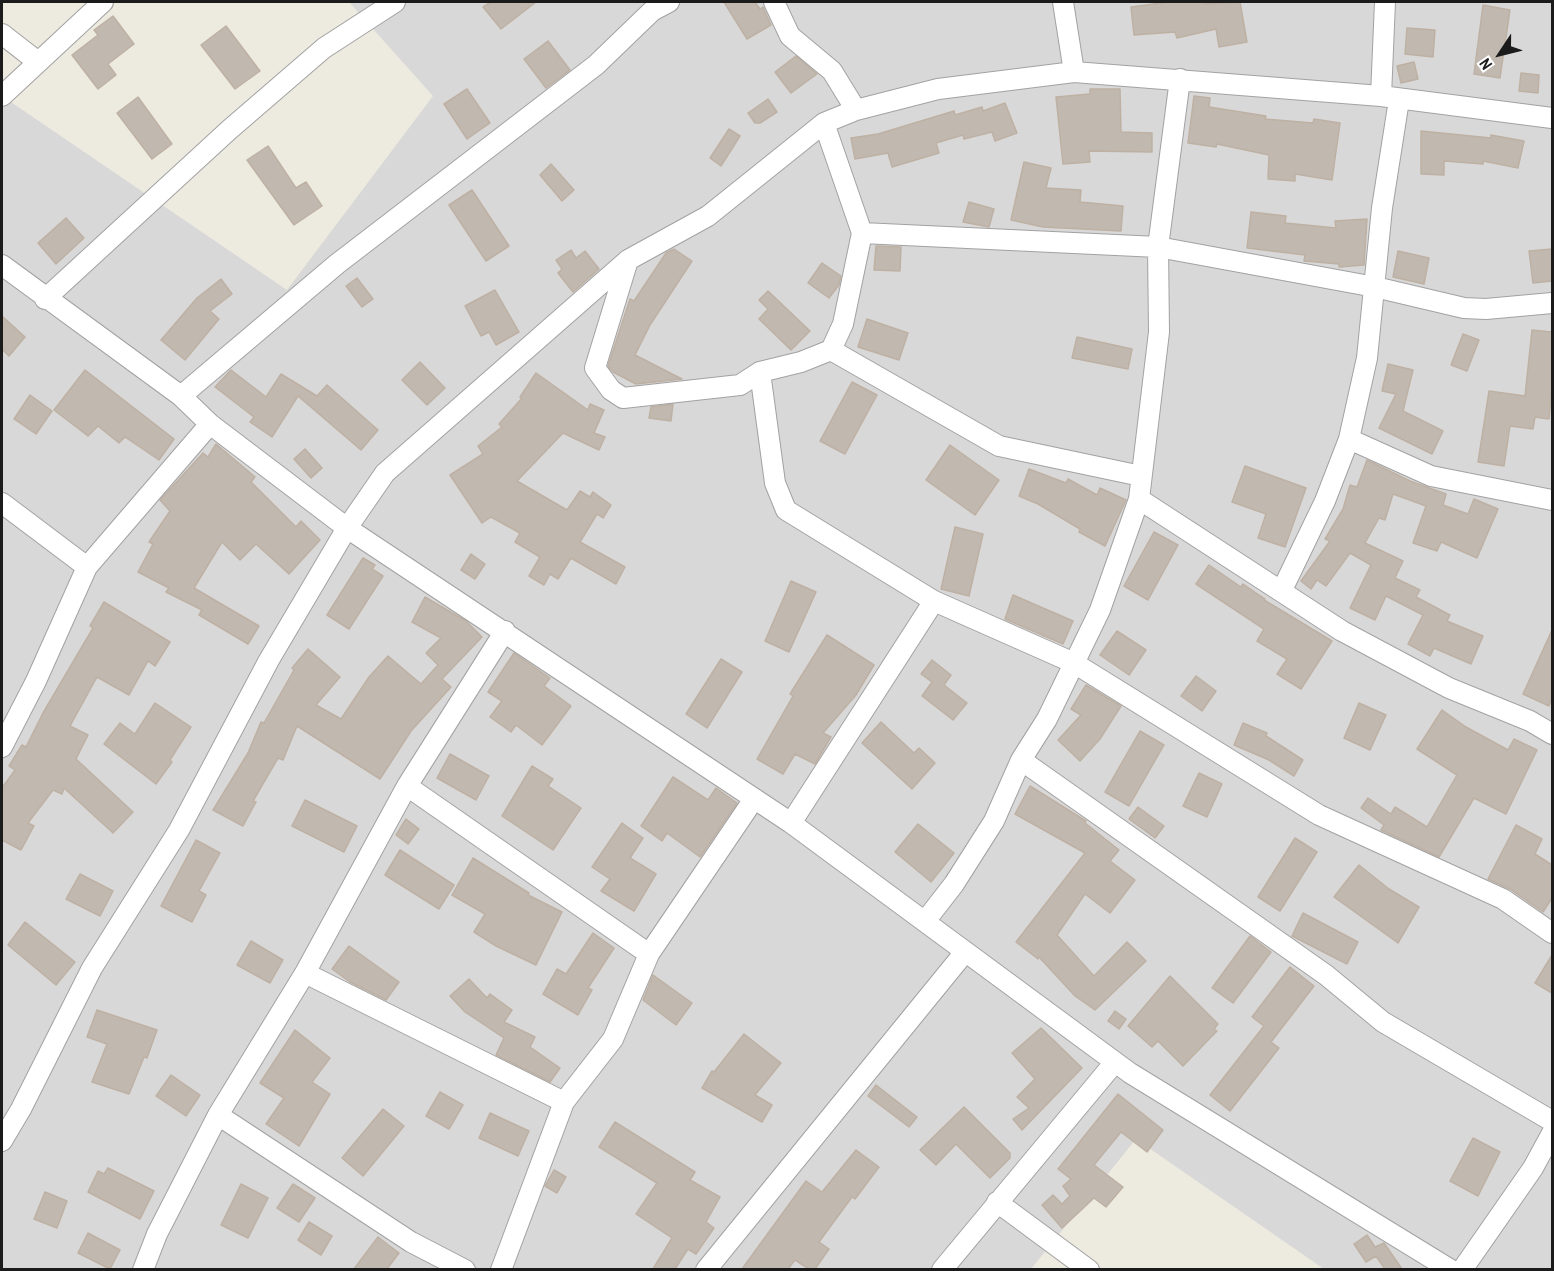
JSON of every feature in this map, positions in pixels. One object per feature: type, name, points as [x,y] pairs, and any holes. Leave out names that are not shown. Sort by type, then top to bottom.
[{"type":"street","points":[[2,96],[103,2]]},
{"type":"street","points":[[45,299],[229,130],[324,48],[395,2]]},
{"type":"street","points":[[181,396],[337,264],[596,65],[652,11],[669,2]]},
{"type":"street","points":[[774,2],[790,36],[832,71],[856,110]]},
{"type":"street","points":[[1063,2],[1074,72]]},
{"type":"street","points":[[1282,590],[1324,501],[1349,440],[1367,358],[1390,98],[1385,2]]},
{"type":"street","points":[[2,34],[38,62]]},
{"type":"street","points":[[2,1141],[21,1109],[92,968],[179,830],[269,660],[347,528],[385,473],[628,260],[708,216],[824,123],[856,110],[938,89],[1074,72],[1390,98],[1552,118]]},
{"type":"street","points":[[926,920],[954,884],[994,821],[1021,760],[1047,719],[1100,610],[1139,499],[1159,332],[1158,247],[1180,79]]},
{"type":"street","points":[[628,260],[594,368],[617,395],[624,398],[740,385],[760,372],[801,362],[831,350],[843,324],[862,232],[824,123]]},
{"type":"street","points":[[862,232],[1158,247],[1375,287],[1464,308],[1486,309],[1552,303]]},
{"type":"street","points":[[2,265],[45,299],[181,396],[210,424],[347,528],[791,823],[926,920],[965,952],[1115,1062],[1451,1269]]},
{"type":"street","points":[[831,350],[999,446],[1141,476]]},
{"type":"street","points":[[760,372],[776,483],[786,510],[934,601],[1074,663],[1319,815],[1503,899],[1552,933]]},
{"type":"street","points":[[2,747],[36,681],[87,567],[210,424]]},
{"type":"street","points":[[1349,440],[1431,476],[1552,500]]},
{"type":"street","points":[[1139,499],[1342,630],[1449,688],[1530,721],[1552,734]]},
{"type":"street","points":[[2,503],[87,567]]},
{"type":"street","points":[[791,823],[934,601]]},
{"type":"street","points":[[143,1269],[157,1233],[218,1115],[305,973],[407,786],[505,631]]},
{"type":"street","points":[[1021,760],[1254,928],[1326,975],[1383,1022],[1552,1121]]},
{"type":"street","points":[[407,786],[649,954]]},
{"type":"street","points":[[501,1269],[564,1102],[614,1039],[649,954],[754,799]]},
{"type":"street","points":[[706,1269],[965,952]]},
{"type":"street","points":[[305,973],[564,1102]]},
{"type":"street","points":[[942,1269],[1115,1062]]},
{"type":"street","points":[[218,1115],[411,1242],[465,1269]]},
{"type":"street","points":[[1462,1269],[1533,1168],[1552,1133]]},
{"type":"street","points":[[997,1202],[1089,1269]]},
{"type":"shaded area","points":[[349,2],[1552,2],[1552,1269],[1324,1269],[1136,1139],[1031,1269],[2,1269],[2,96],[287,290],[433,96]]},
{"type":"building","points":[[491,2],[536,2],[501,29],[483,7]]},
{"type":"building","points":[[724,2],[755,2],[760,9],[763,7],[771,25],[747,39]]},
{"type":"building","points":[[1168,2],[1202,2],[1203,4],[1240,2],[1247,42],[1219,47],[1216,29],[1177,38],[1175,32],[1134,35],[1131,7]]},
{"type":"building","points":[[1483,5],[1510,10],[1500,78],[1474,74]]},
{"type":"building","points":[[113,16],[134,44],[108,64],[116,75],[98,89],[72,55],[98,35],[94,30]]},
{"type":"building","points":[[226,26],[260,71],[235,89],[201,45]]},
{"type":"building","points":[[1407,28],[1435,30],[1433,57],[1405,54]]},
{"type":"building","points":[[548,41],[570,70],[546,88],[524,59]]},
{"type":"building","points":[[796,56],[817,74],[791,93],[775,72]]},
{"type":"building","points":[[1414,62],[1418,79],[1401,83],[1397,66]]},
{"type":"building","points":[[1521,73],[1539,75],[1538,93],[1519,91]]},
{"type":"building","points":[[467,89],[490,123],[467,139],[444,104]]},
{"type":"building","points":[[1090,89],[1120,89],[1121,132],[1152,133],[1152,152],[1089,151],[1090,162],[1063,164],[1056,97],[1090,94]]},
{"type":"building","points":[[1194,96],[1210,98],[1209,107],[1266,116],[1265,119],[1313,123],[1314,119],[1340,123],[1332,180],[1295,174],[1295,181],[1268,179],[1269,155],[1217,144],[1216,147],[1188,143]]},
{"type":"building","points":[[138,97],[172,144],[152,159],[117,113]]},
{"type":"building","points":[[768,99],[777,112],[760,123],[755,123],[748,113]]},
{"type":"building","points":[[1005,103],[1017,133],[995,141],[992,132],[964,139],[963,135],[936,143],[939,153],[892,167],[888,153],[855,159],[851,138],[878,134],[954,111],[955,115],[982,107],[983,111]]},
{"type":"building","points":[[729,129],[740,136],[721,166],[710,158]]},
{"type":"building","points":[[1421,131],[1491,138],[1491,135],[1524,141],[1518,168],[1483,161],[1483,164],[1444,161],[1444,175],[1421,174]]},
{"type":"building","points":[[268,146],[296,188],[306,182],[322,206],[294,225],[247,160]]},
{"type":"building","points":[[1024,162],[1051,168],[1046,188],[1081,190],[1080,202],[1123,206],[1121,231],[1043,227],[1011,220]]},
{"type":"building","points":[[551,164],[574,190],[562,201],[540,175]]},
{"type":"building","points":[[472,190],[509,246],[486,261],[449,205]]},
{"type":"building","points":[[969,202],[994,209],[989,227],[963,222]]},
{"type":"building","points":[[1251,212],[1286,216],[1285,223],[1336,228],[1335,221],[1367,219],[1364,265],[1339,267],[1339,264],[1304,261],[1305,255],[1247,248]]},
{"type":"building","points":[[66,218],[84,238],[56,264],[38,243]]},
{"type":"building","points":[[876,246],[901,247],[900,271],[874,270]]},
{"type":"building","points":[[674,249],[692,261],[650,325],[635,355],[682,379],[636,384],[613,372],[608,366],[630,299],[634,301],[666,253]]},
{"type":"building","points":[[1552,249],[1552,281],[1533,283],[1529,251]]},
{"type":"building","points":[[571,250],[576,258],[585,251],[599,269],[573,292],[558,273],[562,269],[556,260]]},
{"type":"building","points":[[1398,251],[1429,258],[1424,284],[1393,277]]},
{"type":"building","points":[[822,263],[841,276],[839,285],[829,298],[808,283]]},
{"type":"building","points":[[357,278],[373,299],[362,307],[346,286]]},
{"type":"building","points":[[221,279],[232,294],[210,311],[219,319],[185,360],[161,340],[197,298]]},
{"type":"building","points":[[495,290],[519,332],[496,345],[489,332],[481,336],[465,306]]},
{"type":"building","points":[[768,291],[810,331],[791,350],[759,319],[768,309],[759,300]]},
{"type":"building","points":[[2,316],[25,337],[9,356],[2,349]]},
{"type":"building","points":[[867,319],[908,333],[899,360],[858,347]]},
{"type":"building","points":[[1532,330],[1552,332],[1552,388],[1549,419],[1535,417],[1533,429],[1510,426],[1504,466],[1478,462],[1489,391],[1525,396]]},
{"type":"building","points":[[1463,334],[1479,340],[1467,371],[1451,365]]},
{"type":"building","points":[[1077,337],[1132,349],[1128,369],[1072,358]]},
{"type":"building","points":[[420,362],[445,388],[427,405],[402,380]]},
{"type":"building","points":[[1388,364],[1413,370],[1403,411],[1443,431],[1432,454],[1379,428],[1396,394],[1382,391]]},
{"type":"building","points":[[85,370],[174,439],[159,460],[125,437],[119,443],[98,426],[88,436],[54,410]]},
{"type":"building","points":[[231,370],[266,397],[281,374],[317,396],[327,385],[378,430],[361,450],[298,396],[272,437],[250,422],[254,417],[215,387]]},
{"type":"building","points":[[536,373],[588,410],[590,404],[604,410],[594,433],[605,437],[599,450],[563,433],[517,481],[567,510],[580,491],[590,497],[593,492],[611,505],[603,518],[597,514],[580,542],[625,567],[616,584],[571,558],[558,579],[550,574],[544,585],[529,576],[540,557],[515,542],[520,533],[491,517],[482,523],[450,475],[483,454],[478,446],[502,427],[499,424],[522,398],[520,397]]},
{"type":"building","points":[[852,382],[877,395],[845,454],[820,441]]},
{"type":"building","points":[[30,395],[52,411],[36,434],[14,419]]},
{"type":"building","points":[[673,404],[671,421],[649,418],[651,407]]},
{"type":"building","points":[[216,444],[255,477],[251,482],[296,527],[301,521],[320,540],[289,574],[256,544],[240,560],[222,542],[194,588],[259,626],[248,644],[199,615],[202,610],[166,592],[169,588],[138,572],[153,544],[149,542],[170,511],[160,500],[203,453],[208,457]]},
{"type":"building","points":[[950,445],[999,480],[975,515],[926,480]]},
{"type":"building","points":[[305,449],[322,468],[311,478],[294,459]]},
{"type":"building","points":[[1367,460],[1410,481],[1446,494],[1443,505],[1468,514],[1474,499],[1498,509],[1477,558],[1441,542],[1437,551],[1413,543],[1426,506],[1393,494],[1385,520],[1379,518],[1365,543],[1403,561],[1395,578],[1420,590],[1416,597],[1450,615],[1447,621],[1483,636],[1471,664],[1434,648],[1430,656],[1408,644],[1423,615],[1386,596],[1375,620],[1350,608],[1371,565],[1350,553],[1326,586],[1317,580],[1311,589],[1301,581],[1330,541],[1325,539],[1343,509],[1350,485],[1357,487]]},
{"type":"building","points":[[1245,466],[1306,488],[1285,547],[1258,538],[1266,514],[1232,502]]},
{"type":"building","points":[[1029,469],[1066,483],[1068,479],[1097,495],[1100,488],[1126,500],[1105,546],[1079,532],[1080,529],[1038,504],[1019,496]]},
{"type":"building","points":[[955,527],[983,534],[969,596],[941,589]]},
{"type":"building","points":[[1154,532],[1178,545],[1148,600],[1124,586]]},
{"type":"building","points":[[471,554],[485,564],[475,579],[461,570]]},
{"type":"building","points":[[363,558],[375,565],[372,569],[383,576],[349,629],[327,615]]},
{"type":"building","points":[[1209,565],[1241,587],[1243,584],[1264,600],[1332,641],[1301,689],[1277,674],[1287,659],[1257,641],[1264,629],[1196,584]]},
{"type":"building","points":[[791,581],[816,592],[789,652],[765,641]]},
{"type":"building","points":[[1013,595],[1073,621],[1063,644],[1005,619]]},
{"type":"building","points":[[425,597],[466,621],[482,637],[442,679],[451,687],[411,731],[380,779],[297,726],[283,760],[278,758],[253,801],[256,802],[243,826],[213,810],[248,753],[261,722],[264,723],[294,670],[292,668],[308,649],[340,677],[316,705],[341,719],[369,677],[388,656],[421,684],[438,665],[426,653],[441,638],[412,622]]},
{"type":"building","points":[[104,602],[170,642],[155,666],[148,661],[129,695],[97,677],[70,726],[88,735],[76,759],[133,812],[113,833],[64,788],[62,794],[53,790],[28,823],[34,826],[21,850],[2,840],[2,788],[15,770],[9,766],[22,745],[26,747],[43,713],[93,628],[90,626]]},
{"type":"building","points":[[1552,630],[1552,698],[1549,706],[1523,694]]},
{"type":"building","points":[[1117,631],[1146,650],[1129,675],[1100,655]]},
{"type":"building","points":[[827,635],[874,665],[856,695],[823,733],[831,737],[815,764],[795,754],[783,774],[757,759],[793,696],[790,694]]},
{"type":"building","points":[[514,653],[550,678],[544,686],[571,706],[542,745],[516,725],[511,732],[490,717],[502,701],[488,692]]},
{"type":"building","points":[[721,659],[742,672],[707,728],[686,714]]},
{"type":"building","points":[[932,660],[951,675],[944,685],[967,703],[953,720],[922,696],[932,682],[921,674]]},
{"type":"building","points":[[1196,676],[1216,691],[1202,711],[1181,696]]},
{"type":"building","points":[[1086,685],[1121,706],[1100,739],[1080,761],[1058,740],[1081,715],[1071,709]]},
{"type":"building","points":[[155,703],[191,727],[170,760],[172,762],[156,784],[104,744],[120,723],[135,734]]},
{"type":"building","points":[[1359,703],[1386,715],[1370,750],[1344,738]]},
{"type":"building","points":[[1442,710],[1466,727],[1508,750],[1514,739],[1537,750],[1506,814],[1474,798],[1439,857],[1381,830],[1384,825],[1361,808],[1368,798],[1391,814],[1395,807],[1427,827],[1457,775],[1417,749]]},
{"type":"building","points":[[881,722],[914,753],[919,748],[935,763],[912,789],[862,743]]},
{"type":"building","points":[[1243,723],[1267,733],[1266,736],[1303,760],[1294,776],[1269,760],[1234,745]]},
{"type":"building","points":[[1140,731],[1164,745],[1129,806],[1105,792]]},
{"type":"building","points":[[450,754],[489,776],[476,800],[437,778]]},
{"type":"building","points":[[532,766],[553,779],[548,786],[581,808],[553,850],[502,816]]},
{"type":"building","points":[[1199,773],[1222,784],[1207,817],[1183,806]]},
{"type":"building","points":[[673,777],[708,800],[716,788],[737,803],[700,857],[667,833],[662,841],[641,826]]},
{"type":"building","points":[[1030,786],[1086,821],[1085,823],[1119,850],[1110,861],[1135,880],[1110,913],[1085,894],[1057,935],[1094,976],[1127,942],[1146,961],[1095,1010],[1075,996],[1039,957],[1038,959],[1016,942],[1085,853],[1015,814]]},
{"type":"building","points":[[305,800],[357,826],[344,852],[292,826]]},
{"type":"building","points":[[1138,807],[1164,826],[1155,838],[1129,819]]},
{"type":"building","points":[[406,819],[419,829],[408,844],[396,835]]},
{"type":"building","points":[[622,823],[643,838],[630,858],[656,874],[634,911],[601,891],[610,879],[592,867]]},
{"type":"building","points":[[918,824],[954,853],[931,882],[895,852]]},
{"type":"building","points":[[1516,825],[1542,839],[1535,854],[1552,865],[1552,898],[1543,912],[1510,889],[1488,879]]},
{"type":"building","points":[[1295,838],[1317,852],[1280,911],[1258,897]]},
{"type":"building","points":[[196,840],[220,853],[199,891],[206,895],[192,922],[161,906]]},
{"type":"building","points":[[400,850],[454,885],[439,909],[385,875]]},
{"type":"building","points":[[473,858],[529,893],[528,895],[562,912],[536,965],[496,946],[474,932],[485,914],[452,895]]},
{"type":"building","points":[[1359,865],[1389,889],[1419,907],[1398,943],[1334,897]]},
{"type":"building","points":[[80,874],[113,891],[100,916],[66,899]]},
{"type":"building","points":[[1303,913],[1358,942],[1347,964],[1292,936]]},
{"type":"building","points":[[25,922],[75,962],[56,985],[8,945]]},
{"type":"building","points":[[593,933],[614,948],[588,988],[592,990],[578,1015],[543,994],[557,969],[566,974]]},
{"type":"building","points":[[1250,936],[1271,952],[1233,1003],[1212,988]]},
{"type":"building","points":[[251,941],[283,960],[270,983],[237,965]]},
{"type":"building","points":[[349,946],[399,982],[386,1000],[350,982],[332,969]]},
{"type":"building","points":[[1552,955],[1552,993],[1535,983]]},
{"type":"building","points":[[1290,967],[1314,986],[1271,1042],[1279,1048],[1230,1111],[1210,1095],[1264,1026],[1252,1017]]},
{"type":"building","points":[[653,975],[692,1003],[676,1025],[643,1000]]},
{"type":"building","points":[[1170,976],[1218,1024],[1214,1029],[1217,1031],[1183,1066],[1158,1041],[1152,1047],[1128,1026]]},
{"type":"building","points":[[469,979],[487,998],[490,994],[512,1010],[504,1022],[535,1037],[530,1047],[560,1068],[550,1082],[496,1055],[504,1038],[465,1012],[450,996]]},
{"type":"building","points":[[97,1010],[157,1030],[147,1058],[144,1057],[129,1094],[92,1082],[107,1044],[87,1037]]},
{"type":"building","points":[[1115,1011],[1126,1019],[1119,1029],[1108,1021]]},
{"type":"building","points":[[1041,1028],[1082,1068],[1022,1130],[1013,1119],[1029,1108],[1017,1097],[1035,1079],[1012,1053]]},
{"type":"building","points":[[295,1030],[330,1058],[312,1082],[330,1094],[299,1146],[266,1124],[284,1098],[260,1083]]},
{"type":"building","points":[[744,1034],[781,1063],[755,1095],[772,1105],[762,1122],[702,1088],[712,1071],[714,1072]]},
{"type":"building","points":[[171,1075],[200,1095],[186,1116],[156,1096]]},
{"type":"building","points":[[876,1085],[917,1117],[909,1127],[868,1096]]},
{"type":"building","points":[[440,1092],[463,1105],[449,1129],[426,1116]]},
{"type":"building","points":[[1118,1094],[1163,1130],[1147,1152],[1121,1132],[1094,1165],[1123,1187],[1106,1207],[1094,1198],[1062,1228],[1042,1205],[1053,1195],[1062,1204],[1070,1196],[1063,1186],[1071,1179],[1058,1169]]},
{"type":"building","points":[[964,1107],[1010,1153],[1010,1158],[990,1178],[956,1144],[936,1165],[920,1150]]},
{"type":"building","points":[[383,1109],[404,1126],[363,1176],[342,1158]]},
{"type":"building","points":[[490,1113],[529,1131],[518,1156],[479,1138]]},
{"type":"building","points":[[615,1122],[695,1172],[690,1180],[720,1197],[706,1222],[714,1228],[696,1254],[688,1249],[675,1269],[653,1269],[672,1238],[636,1214],[657,1183],[599,1147]]},
{"type":"building","points":[[1473,1138],[1500,1152],[1478,1196],[1450,1181]]},
{"type":"building","points":[[856,1150],[879,1167],[855,1199],[852,1197],[819,1242],[829,1249],[815,1269],[809,1269],[795,1260],[788,1269],[742,1269],[806,1181],[822,1192]]},
{"type":"building","points":[[108,1168],[154,1191],[140,1219],[88,1192],[98,1171],[104,1174]]},
{"type":"building","points":[[554,1170],[566,1177],[557,1193],[545,1186]]},
{"type":"building","points":[[241,1184],[268,1198],[248,1238],[221,1225]]},
{"type":"building","points":[[293,1184],[315,1198],[299,1222],[277,1208]]},
{"type":"building","points":[[45,1192],[67,1201],[57,1228],[34,1219]]},
{"type":"building","points":[[309,1222],[332,1236],[321,1255],[298,1240]]},
{"type":"building","points":[[88,1233],[120,1250],[110,1269],[78,1253]]},
{"type":"building","points":[[1367,1235],[1375,1247],[1384,1243],[1402,1269],[1385,1269],[1376,1256],[1366,1262],[1354,1244]]},
{"type":"building","points":[[378,1237],[399,1253],[387,1269],[354,1269]]}]
